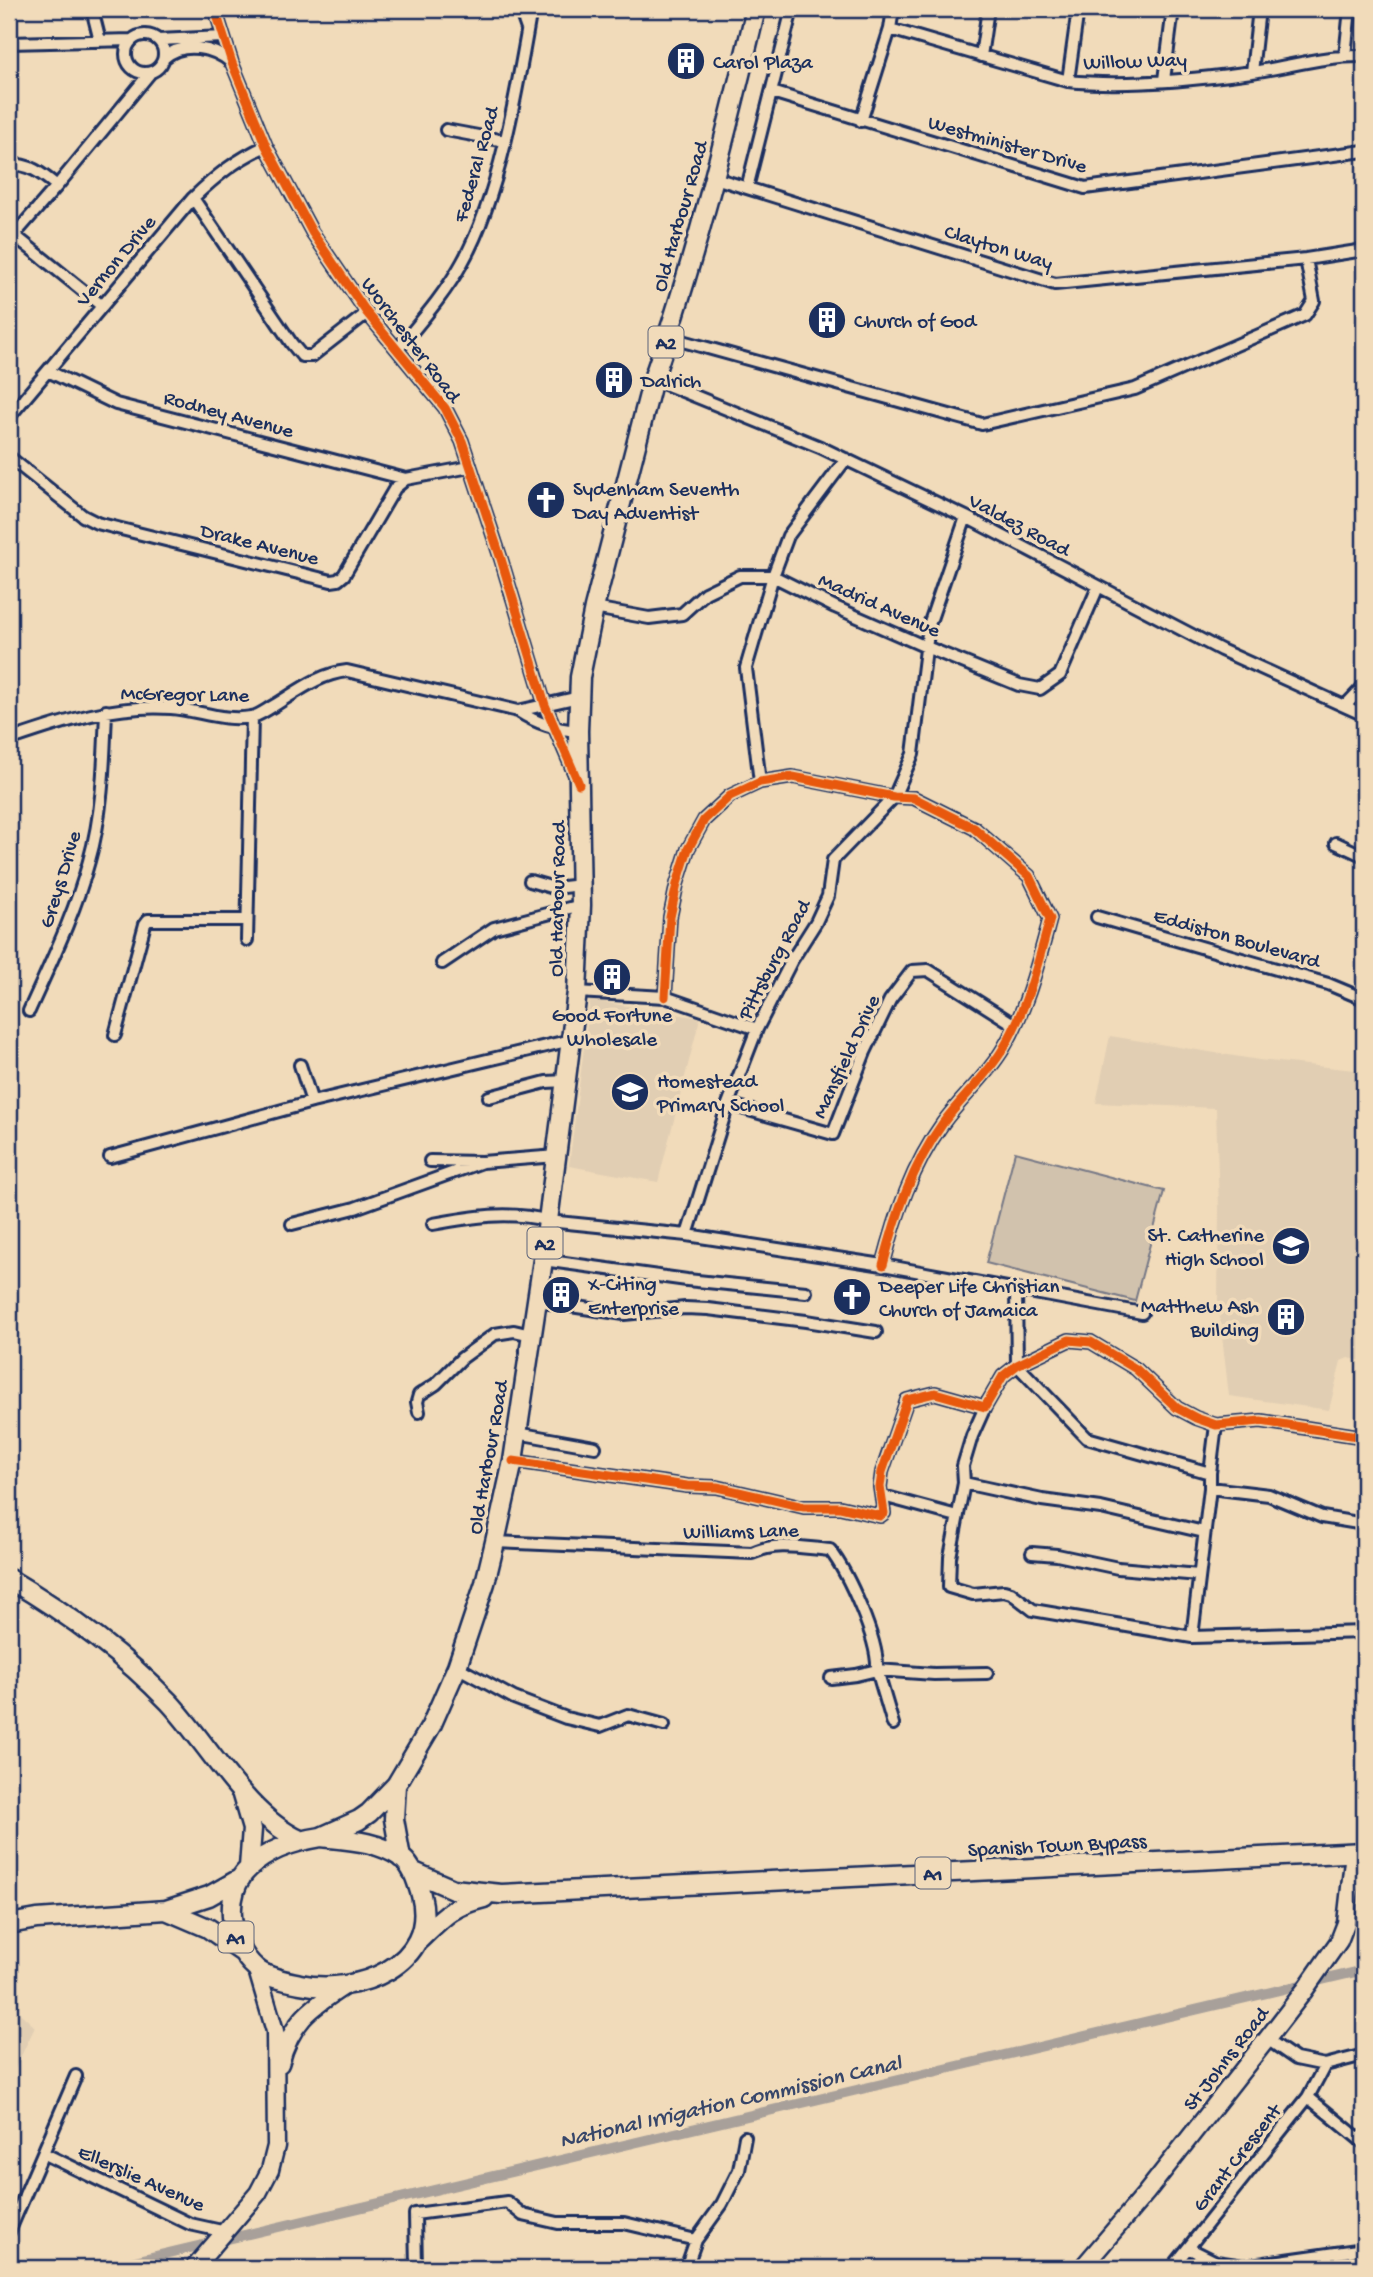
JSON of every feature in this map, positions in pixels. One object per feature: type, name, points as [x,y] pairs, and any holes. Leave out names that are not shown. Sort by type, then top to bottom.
[{"type":"main road","name":"Old Harbour Road","points":[[321,1837],[359,1820],[396,1785],[431,1726],[457,1667],[485,1583],[495,1542],[513,1461],[537,1301],[577,992],[581,905],[578,731],[583,656],[653,379],[715,178],[756,9]]},
{"type":"main road","points":[[9,1579],[84,1627],[138,1672],[170,1704],[240,1790],[273,1824],[300,1840]]},
{"type":"main road","name":"Old Harbour Road","points":[[396,1785],[394,1819],[407,1864]]},
{"type":"main road","points":[[240,1790],[251,1829],[245,1872]]},
{"type":"main road","name":"A1","points":[[9,1924],[37,1919],[166,1910],[209,1896],[269,1854],[300,1840],[321,1837],[365,1842],[378,1846],[407,1864]]},
{"type":"main road","name":"Spanish Town Bypass","points":[[407,1864],[453,1889],[501,1894],[1359,1852]]},
{"type":"main road","points":[[407,1864],[422,1901],[424,1918],[419,1940]]},
{"type":"main road","name":"A1","points":[[241,1951],[232,1916],[245,1872]]},
{"type":"main road","name":"Spanish Town Bypass","points":[[419,1940],[454,1908],[501,1894]]},
{"type":"main road","name":"A1","points":[[166,1910],[208,1928],[241,1951],[257,1970],[287,1982],[308,1986],[343,1987],[359,1983],[387,1971],[408,1955],[419,1940]]},
{"type":"street","points":[[92,9],[102,41],[117,50],[136,71],[150,73]]},
{"type":"street","name":"Worchester Road","points":[[215,9],[232,63],[266,146],[312,232],[367,313],[445,408],[462,441],[545,705],[579,784]]},
{"type":"street","points":[[520,9],[527,29]]},
{"type":"street","name":"Federal Road","points":[[398,349],[436,304],[463,261],[488,202],[505,141],[531,9]]},
{"type":"street","points":[[747,188],[792,9]]},
{"type":"street","points":[[861,121],[890,29],[893,9]]},
{"type":"street","points":[[981,56],[988,9]]},
{"type":"street","points":[[1068,81],[1077,9]]},
{"type":"street","points":[[1164,80],[1173,9]]},
{"type":"street","points":[[1252,72],[1259,9]]},
{"type":"street","points":[[1345,55],[1350,9]]},
{"type":"street","name":"Willow Way","points":[[890,29],[1068,81],[1087,83],[1164,80],[1252,72],[1345,55],[1364,56]]},
{"type":"street","points":[[9,43],[132,40],[142,35],[158,40],[223,37]]},
{"type":"street","points":[[128,101],[132,79],[128,63],[128,45],[132,40]]},
{"type":"street","points":[[158,40],[162,45],[164,58]]},
{"type":"street","points":[[102,306],[11,238],[164,58],[177,49],[208,50],[232,63]]},
{"type":"street","name":"Westminister Drive","points":[[772,92],[1085,188],[1364,151]]},
{"type":"street","points":[[446,130],[505,141]]},
{"type":"street","name":"Vernon Drive","points":[[9,417],[193,198],[240,158],[266,146]]},
{"type":"street","points":[[9,164],[35,168],[57,186]]},
{"type":"street","name":"Clayton Way","points":[[715,178],[1055,284],[1306,259],[1364,250]]},
{"type":"street","points":[[193,198],[302,356],[312,356],[367,313]]},
{"type":"street","points":[[668,337],[982,424],[1135,389],[1305,315],[1314,301],[1306,259]]},
{"type":"street","name":"Rodney Avenue","points":[[48,371],[116,404],[406,479]]},
{"type":"street","name":"Valdez Road","points":[[653,379],[846,459],[966,517],[1221,650],[1364,715]]},
{"type":"street","name":"Drake Avenue","points":[[9,457],[83,516],[97,523],[331,581],[344,575],[395,488],[406,479]]},
{"type":"street","points":[[760,782],[746,668],[773,576],[788,536],[846,459]]},
{"type":"street","points":[[406,479],[470,467]]},
{"type":"street","name":"Pittsburg Road","points":[[687,1236],[728,1104],[757,1029],[792,960],[820,914],[828,896],[833,860],[894,797],[913,754],[929,625],[966,517]]},
{"type":"street","name":"Madrid Avenue","points":[[594,608],[649,618],[682,614],[705,593],[740,576],[773,576],[926,647],[1019,685],[1040,689],[1060,676],[1098,587]]},
{"type":"street","name":"McGregor Lane","points":[[9,740],[76,717],[106,711],[172,708],[235,718],[252,717],[319,678],[333,672],[346,671],[518,711],[535,722],[554,729]]},
{"type":"street","points":[[1345,706],[1364,687]]},
{"type":"street","name":"McGregor Lane","points":[[518,711],[579,697]]},
{"type":"street","name":"Greys Drive","points":[[29,1011],[62,937],[90,860],[104,784],[106,711]]},
{"type":"street","points":[[247,940],[252,717]]},
{"type":"street","points":[[554,729],[578,731]]},
{"type":"street","points":[[666,997],[670,917],[688,849],[704,820],[730,796],[760,782],[793,777],[894,797],[914,798],[974,828],[1029,876],[1050,919],[1026,1003],[1003,1050],[943,1124],[917,1167],[896,1214],[883,1265]]},
{"type":"street","points":[[1336,843],[1364,856]]},
{"type":"street","points":[[530,881],[554,888],[580,885]]},
{"type":"street","points":[[442,963],[495,928],[581,905]]},
{"type":"street","name":"Eddiston Boulevard","points":[[1097,917],[1328,984],[1364,999]]},
{"type":"street","points":[[115,1035],[148,920],[247,920]]},
{"type":"street","name":"Mansfield Drive","points":[[728,1104],[833,1134],[865,1052],[890,1000],[912,971],[928,970],[1015,1025]]},
{"type":"street","points":[[577,992],[666,997],[757,1029]]},
{"type":"street","points":[[110,1157],[312,1102],[572,1041]]},
{"type":"street","points":[[300,1065],[312,1102]]},
{"type":"street","points":[[489,1097],[546,1082],[566,1081]]},
{"type":"street","points":[[430,1161],[482,1162],[557,1156]]},
{"type":"street","points":[[292,1224],[355,1208],[482,1162]]},
{"type":"street","points":[[433,1224],[480,1215],[530,1216],[548,1222],[687,1236],[883,1265],[1142,1313]]},
{"type":"street","points":[[543,1260],[687,1280],[806,1292]]},
{"type":"street","points":[[1016,1290],[1017,1365],[1087,1438],[1210,1473]]},
{"type":"street","points":[[537,1301],[624,1314],[685,1308],[708,1309],[876,1332]]},
{"type":"street","points":[[419,1412],[416,1402],[419,1395],[495,1334],[514,1331],[531,1335]]},
{"type":"street","points":[[1364,1437],[1261,1422],[1216,1425],[1177,1408],[1136,1369],[1091,1342],[1069,1340],[1017,1365],[1003,1376],[985,1407],[963,1466],[964,1483],[950,1557],[949,1587],[973,1594],[1004,1591],[1011,1593],[1033,1610],[1192,1637],[1364,1632]]},
{"type":"street","points":[[513,1461],[688,1486],[718,1487],[804,1507],[840,1507],[880,1516],[884,1513],[880,1486],[882,1472],[906,1400],[934,1393],[985,1407]]},
{"type":"street","points":[[1192,1637],[1216,1425]]},
{"type":"street","points":[[517,1433],[595,1447]]},
{"type":"street","points":[[964,1483],[1042,1500],[1101,1508],[1204,1532]]},
{"type":"street","points":[[1210,1488],[1269,1495],[1322,1517],[1364,1524]]},
{"type":"street","points":[[883,1496],[957,1516]]},
{"type":"street","name":"Williams Lane","points":[[495,1542],[752,1553],[767,1546],[830,1550],[848,1579],[865,1620],[876,1649],[877,1670]]},
{"type":"street","points":[[1032,1553],[1057,1555],[1118,1568],[1199,1575]]},
{"type":"street","points":[[457,1667],[514,1698],[566,1718],[600,1726],[628,1715],[664,1725]]},
{"type":"street","points":[[877,1670],[893,1724]]},
{"type":"street","points":[[831,1678],[877,1670],[934,1674],[987,1673]]},
{"type":"street","name":"St Johns Road","points":[[1082,2268],[1146,2193],[1317,1974],[1343,1933],[1359,1852]]},
{"type":"street","points":[[194,2268],[258,2193],[270,2171],[276,2146],[275,2031],[257,1970]]},
{"type":"street","points":[[276,2080],[289,2037],[298,2023],[314,2006],[343,1987]]},
{"type":"street","points":[[1267,2039],[1296,2059],[1325,2065],[1364,2055]]},
{"type":"street","name":"Grant Crescent","points":[[1172,2268],[1308,2097],[1325,2065]]},
{"type":"street","points":[[9,2232],[76,2076]]},
{"type":"street","points":[[1308,2097],[1364,2143]]},
{"type":"street","points":[[686,2268],[696,2240],[722,2204],[739,2170],[745,2137]]},
{"type":"street","name":"Ellerslie Avenue","points":[[43,2153],[190,2224],[228,2230]]},
{"type":"street","points":[[416,2268],[415,2214],[507,2202],[523,2215],[558,2223],[624,2223],[696,2240]]},
{"type":"street","points":[[1188,2248],[1216,2262],[1244,2266],[1364,2249]]},
{"type":"shaded area","name":"Homestead Primary School","points":[[590,1000],[700,1018],[658,1182],[569,1166]]},
{"type":"shaded area","name":"St. Catherine High School","points":[[1110,1036],[1259,1060],[1364,1071],[1364,1361],[1348,1358],[1341,1361],[1329,1410],[1229,1396],[1218,1302],[1216,1108],[1096,1103]]},
{"type":"shaded area","points":[[1015,1152],[1164,1191],[1135,1301],[986,1263]]},
{"type":"shaded area","points":[[9,2003],[35,2027],[9,2081]]},
{"type":"waterway","name":"National Irrigation Commission Canal","points":[[105,2268],[1364,1970]]},
{"type":"cycle path","points":[[215,9],[232,63],[266,146],[312,232],[367,313],[445,408],[462,441],[545,705],[579,784]]},
{"type":"cycle path","points":[[665,997],[670,917],[688,849],[704,820],[730,796],[760,782],[793,777],[894,797],[914,798],[974,828],[1029,876],[1050,919],[1025,1002],[997,1059],[943,1123],[922,1156],[900,1209],[883,1265]]},
{"type":"cycle path","points":[[513,1461],[687,1486],[717,1487],[804,1507],[840,1507],[880,1516],[884,1513],[880,1487],[882,1472],[907,1400],[935,1393],[985,1407],[1003,1376],[1017,1365],[1069,1340],[1091,1342],[1136,1369],[1177,1408],[1216,1425],[1261,1421],[1364,1437]]},
{"type":"place","name":"Carol Plaza","points":[[686,61]]},
{"type":"place","name":"Church of God","points":[[827,320]]},
{"type":"place","name":"Dalrich","points":[[614,380]]},
{"type":"place","name":"Sydenham Seventh Day Adventist","points":[[546,500]]},
{"type":"place","name":"Good Fortune Wholesale","points":[[612,977]]},
{"type":"place","name":"Homestead Primary School","points":[[630,1092]]},
{"type":"place","name":"St. Catherine High School","points":[[1291,1246]]},
{"type":"place","name":"X-Citing Enterprise","points":[[561,1295]]},
{"type":"place","name":"Deeper Life Christian Church of Jamaica","points":[[852,1297]]},
{"type":"place","name":"Matthew Ash Building","points":[[1286,1317]]}]
